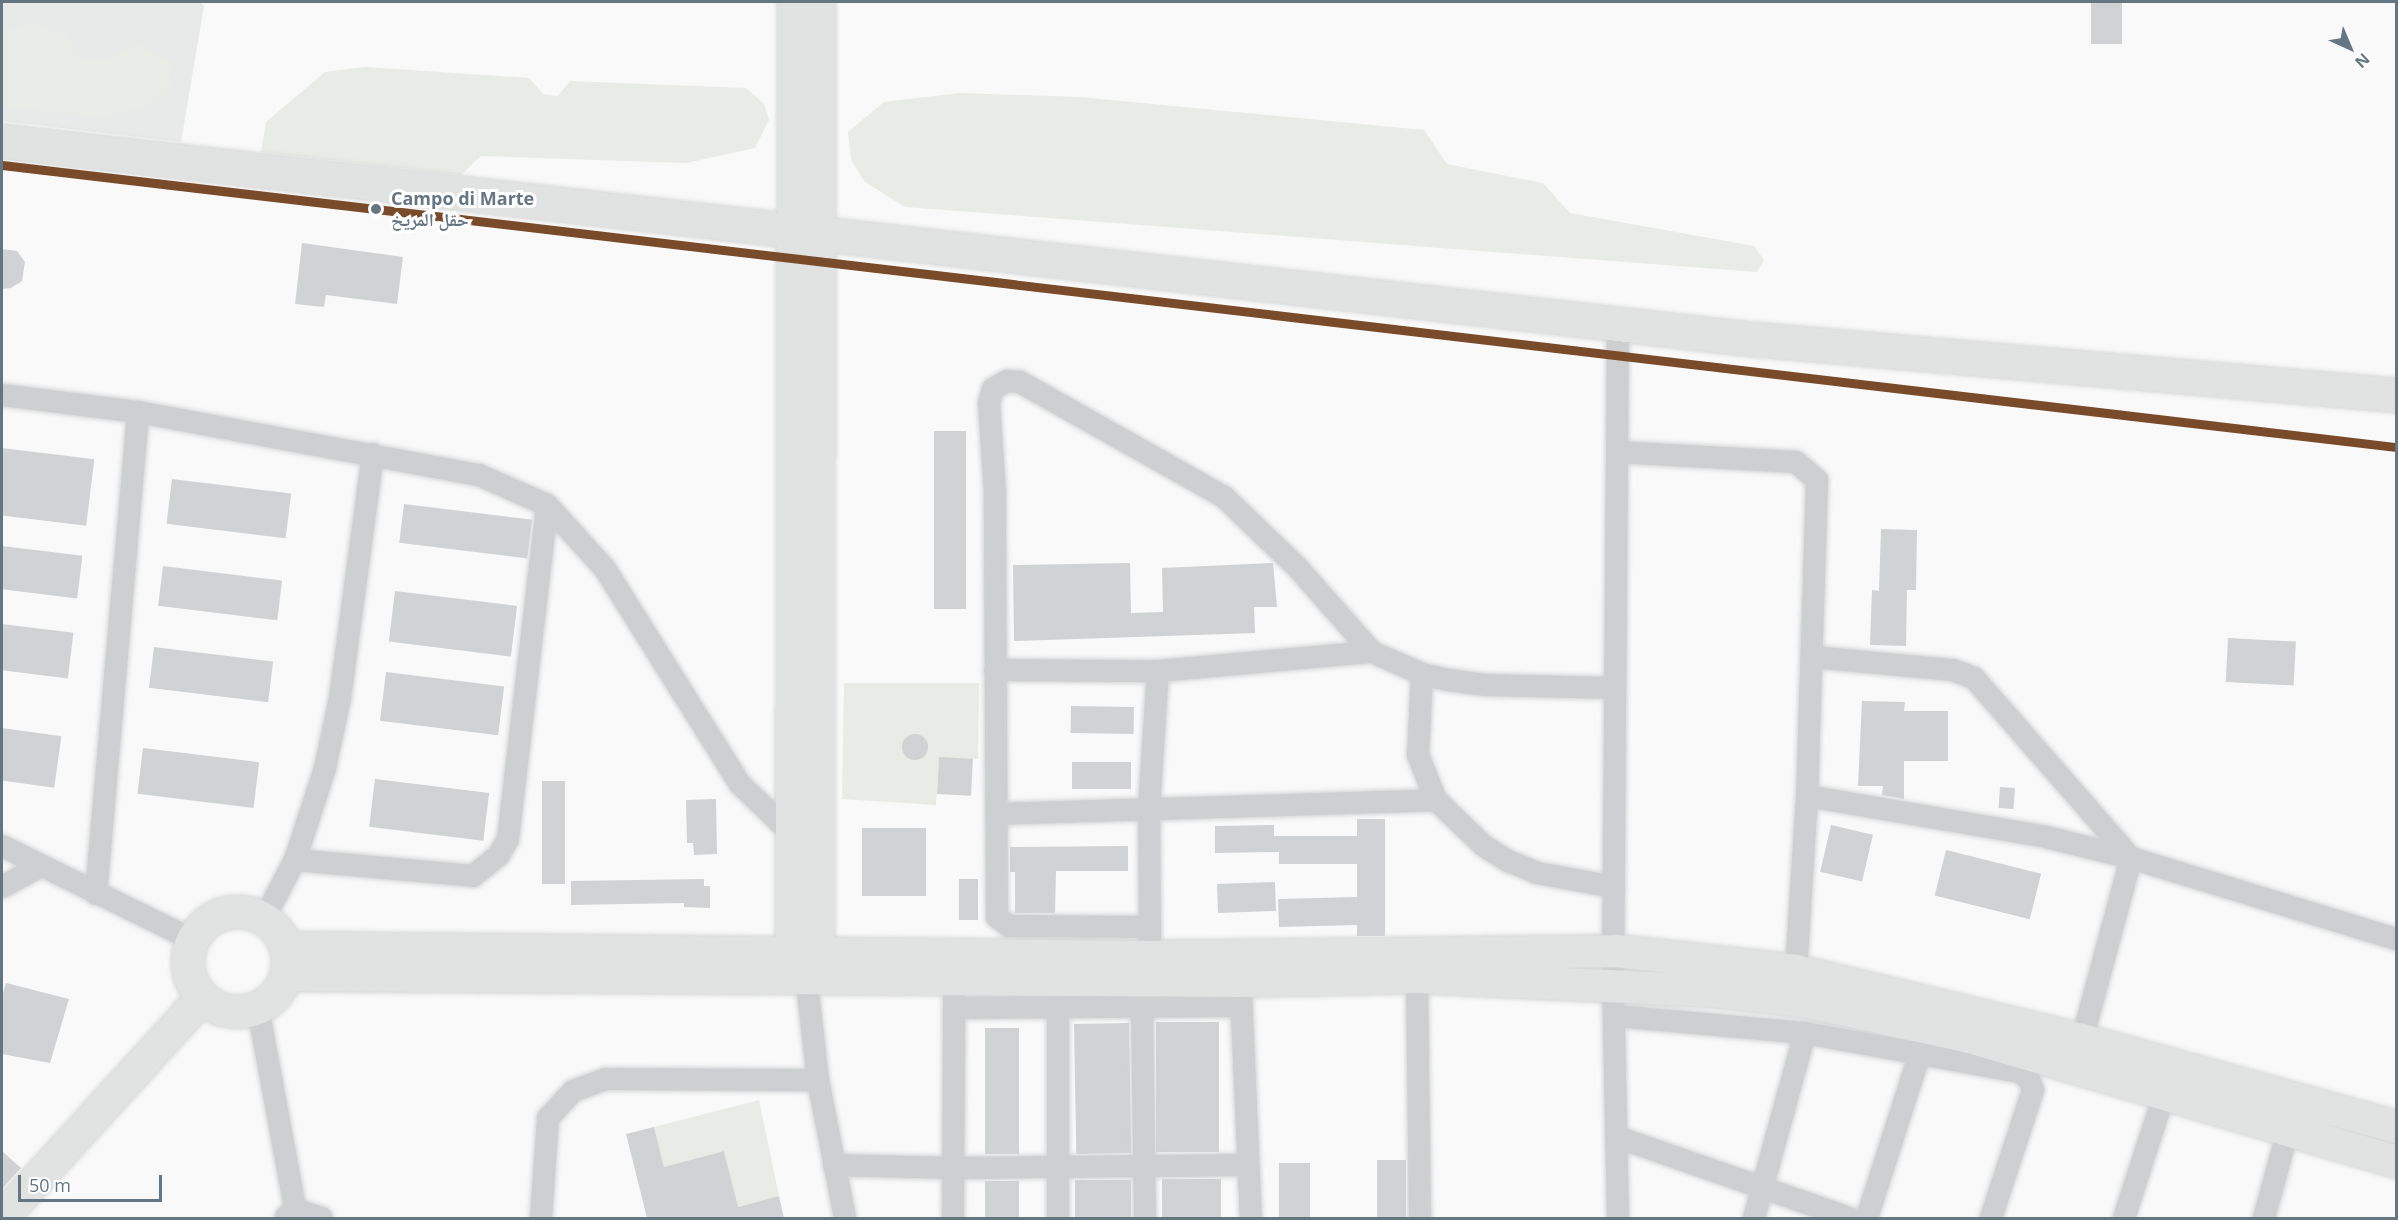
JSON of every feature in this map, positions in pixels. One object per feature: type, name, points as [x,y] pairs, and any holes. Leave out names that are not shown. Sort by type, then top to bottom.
[{"type":"highway","points":[[2,141],[1618,325],[2397,395]]},
{"type":"main road","points":[[794,2],[807,233],[805,959]]},
{"type":"main road","points":[[805,959],[792,834],[807,233],[819,2]]},
{"type":"main road","points":[[249,913],[264,919],[274,927],[286,962],[280,989],[258,1008],[228,1012],[202,998],[188,970],[193,940],[203,926],[224,915],[249,913]]},
{"type":"main road","points":[[286,962],[805,959],[1150,942],[1240,981],[1616,951],[1796,971],[2082,1040],[2397,1127]]},
{"type":"main road","points":[[805,959],[953,978],[1240,981],[1418,977],[1613,984],[1805,1001],[1966,1036],[2397,1162]]},
{"type":"main road","points":[[2,1218],[202,998]]},
{"type":"street","points":[[1618,325],[1614,688],[1616,951],[1613,984],[1618,1218]]},
{"type":"street","points":[[1158,670],[1149,809],[1150,942],[1009,926],[1002,923],[998,917],[995,493],[989,403],[993,389],[1007,381],[1020,382],[1224,497],[1297,567],[1372,652],[1422,674],[1486,685],[1614,688]]},
{"type":"street","points":[[2,395],[138,412],[479,475],[547,505],[605,569],[729,770],[792,834]]},
{"type":"street","points":[[96,894],[138,412]]},
{"type":"street","points":[[1617,453],[1796,462],[1817,480],[1807,796],[1796,971]]},
{"type":"street","points":[[264,919],[295,860],[325,768],[340,698],[373,454]]},
{"type":"street","points":[[295,860],[473,876],[499,855],[508,839],[547,505]]},
{"type":"street","points":[[995,670],[1158,670],[1372,652]]},
{"type":"street","points":[[1812,657],[1953,670],[1974,678],[2132,858]]},
{"type":"street","points":[[1422,674],[1418,754],[1436,800],[1484,846],[1508,861],[1537,873],[1614,886]]},
{"type":"street","points":[[1807,796],[2046,837],[2132,858],[2397,939]]},
{"type":"street","points":[[999,814],[1436,800]]},
{"type":"street","points":[[2,846],[193,940]]},
{"type":"street","points":[[2082,1040],[2132,858]]},
{"type":"street","points":[[2,887],[41,866]]},
{"type":"street","points":[[805,959],[818,1080],[845,1218]]},
{"type":"street","points":[[1418,977],[1420,1218]]},
{"type":"street","points":[[953,978],[955,1008],[953,1218]]},
{"type":"street","points":[[955,1008],[1142,1008],[1240,981],[1251,1218]]},
{"type":"street","points":[[258,1008],[292,1215],[322,1218]]},
{"type":"street","points":[[1058,1008],[1058,1218]]},
{"type":"street","points":[[1142,1008],[1145,1218]]},
{"type":"street","points":[[1615,1016],[1805,1033],[2020,1072],[2029,1079],[2033,1090],[1990,1218]]},
{"type":"street","points":[[1754,1218],[1805,1033]]},
{"type":"street","points":[[1867,1218],[1920,1053]]},
{"type":"street","points":[[542,1218],[548,1118],[573,1091],[606,1079],[818,1080]]},
{"type":"street","points":[[2124,1218],[2164,1095]]},
{"type":"street","points":[[2264,1218],[2288,1130]]},
{"type":"street","points":[[1617,1137],[1849,1218]]},
{"type":"street","points":[[834,1165],[952,1168],[1248,1165]]},
{"type":"shaded area","points":[[2,2],[200,2],[204,6],[181,142],[2,121]]},
{"type":"shaded area","points":[[31,22],[66,35],[82,59],[107,60],[136,43],[171,63],[170,87],[155,103],[102,117],[2,106],[2,33]]},
{"type":"shaded area","points":[[365,67],[529,78],[543,94],[558,96],[570,81],[746,88],[764,104],[769,120],[755,148],[686,163],[481,156],[461,175],[261,152],[266,122],[325,72]]},
{"type":"shaded area","points":[[960,93],[1080,97],[1424,130],[1447,164],[1543,183],[1570,213],[1754,246],[1764,260],[1757,272],[905,207],[865,182],[851,160],[848,132],[884,102]]},
{"type":"shaded area","points":[[844,683],[979,683],[978,759],[939,758],[936,805],[842,799]]},
{"type":"shaded area","points":[[759,1100],[779,1196],[695,1218],[676,1218],[673,1208],[734,1191],[724,1151],[664,1167],[654,1127]]},
{"type":"building","points":[[2091,2],[2122,2],[2122,44],[2091,44]]},
{"type":"building","points":[[302,243],[403,257],[397,304],[326,295],[324,307],[295,304]]},
{"type":"building","points":[[2,249],[17,251],[25,262],[22,281],[11,288],[2,289]]},
{"type":"building","points":[[934,431],[966,431],[966,609],[934,609]]},
{"type":"building","points":[[2,448],[94,459],[86,526],[2,516]]},
{"type":"building","points":[[172,479],[291,494],[286,538],[167,524]]},
{"type":"building","points":[[404,504],[532,520],[527,558],[399,543]]},
{"type":"building","points":[[1881,529],[1917,530],[1916,590],[1907,590],[1906,646],[1870,645],[1872,590],[1879,591]]},
{"type":"building","points":[[2,546],[82,556],[77,599],[2,589]]},
{"type":"building","points":[[1130,563],[1131,613],[1163,612],[1162,568],[1273,563],[1277,607],[1254,607],[1255,633],[1014,641],[1013,565]]},
{"type":"building","points":[[163,566],[282,581],[277,620],[158,606]]},
{"type":"building","points":[[395,591],[517,606],[511,657],[389,642]]},
{"type":"building","points":[[2,624],[73,633],[68,678],[2,670]]},
{"type":"building","points":[[2228,638],[2296,642],[2294,685],[2226,682]]},
{"type":"building","points":[[154,647],[273,662],[268,702],[149,688]]},
{"type":"building","points":[[386,672],[504,687],[498,735],[380,721]]},
{"type":"building","points":[[1862,701],[1905,702],[1904,711],[1948,711],[1948,761],[1904,761],[1904,799],[1882,795],[1883,786],[1858,786]]},
{"type":"building","points":[[1071,706],[1134,707],[1134,734],[1071,733]]},
{"type":"building","points":[[2,728],[61,736],[54,788],[2,781]]},
{"type":"building","points":[[915,734],[925,737],[928,747],[925,757],[915,760],[905,757],[902,747],[905,737]]},
{"type":"building","points":[[143,748],[259,762],[254,808],[137,794]]},
{"type":"building","points":[[939,757],[973,759],[971,796],[937,794]]},
{"type":"building","points":[[1072,762],[1131,762],[1131,789],[1072,789]]},
{"type":"building","points":[[375,779],[489,793],[483,841],[369,827]]},
{"type":"building","points":[[542,781],[565,781],[565,884],[542,884]]},
{"type":"building","points":[[2000,787],[2015,788],[2013,809],[1999,808]]},
{"type":"building","points":[[716,799],[717,854],[694,855],[693,843],[687,843],[686,800]]},
{"type":"building","points":[[1357,819],[1385,819],[1385,936],[1357,936],[1357,925],[1279,927],[1278,899],[1357,897],[1357,864],[1279,864],[1279,852],[1215,853],[1215,826],[1274,825],[1274,836],[1357,836]]},
{"type":"building","points":[[1831,825],[1873,835],[1862,881],[1820,872]]},
{"type":"building","points":[[862,828],[926,828],[926,896],[862,896]]},
{"type":"building","points":[[1128,846],[1128,871],[1056,871],[1055,913],[1015,913],[1015,872],[1010,872],[1010,847]]},
{"type":"building","points":[[1946,850],[2041,874],[2030,919],[1935,896]]},
{"type":"building","points":[[704,879],[704,886],[710,886],[710,908],[684,907],[684,903],[571,905],[571,881]]},
{"type":"building","points":[[959,879],[978,879],[978,920],[959,920]]},
{"type":"building","points":[[1275,882],[1276,911],[1218,913],[1217,884]]},
{"type":"building","points":[[6,983],[69,999],[50,1063],[2,1054],[2,996]]},
{"type":"building","points":[[1156,1022],[1219,1022],[1219,1152],[1156,1152]]},
{"type":"building","points":[[1129,1023],[1131,1153],[1076,1154],[1074,1024]]},
{"type":"building","points":[[985,1028],[1019,1028],[1019,1154],[985,1154]]},
{"type":"building","points":[[654,1127],[664,1167],[724,1151],[738,1207],[779,1196],[784,1218],[647,1218],[626,1134]]},
{"type":"building","points":[[2,1151],[21,1168],[2,1189]]},
{"type":"building","points":[[1377,1160],[1406,1160],[1406,1218],[1377,1218]]},
{"type":"building","points":[[1279,1163],[1310,1163],[1310,1218],[1279,1218]]},
{"type":"building","points":[[1162,1179],[1221,1179],[1221,1218],[1162,1218]]},
{"type":"building","points":[[1075,1180],[1131,1180],[1131,1218],[1075,1218]]},
{"type":"building","points":[[985,1181],[1019,1181],[1019,1218],[985,1218]]},
{"type":"transit line","points":[[2,165],[2396,447]]},
{"type":"place","name":"Campo di Marte حقل المريخ","points":[[376,209]]}]
